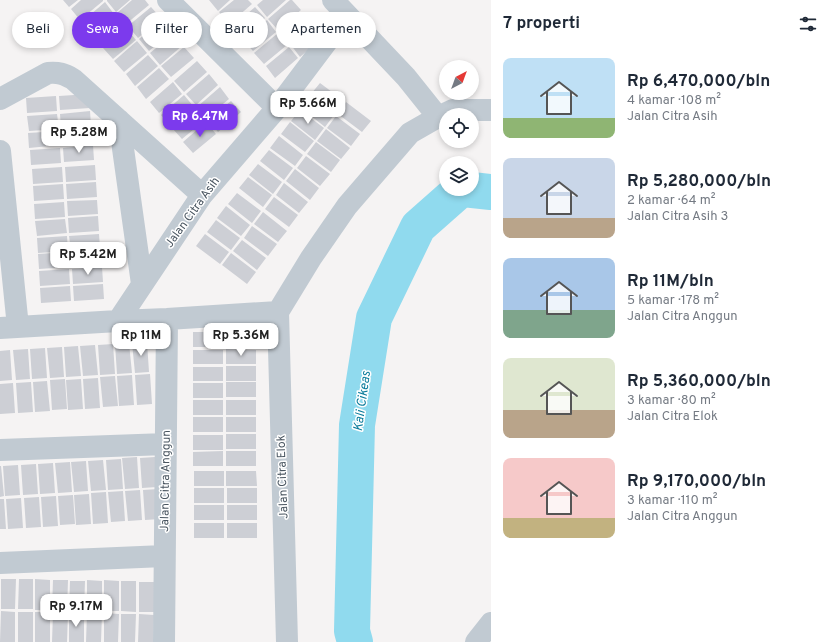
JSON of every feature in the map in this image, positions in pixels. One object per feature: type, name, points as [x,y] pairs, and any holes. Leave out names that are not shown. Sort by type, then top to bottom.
[{"type":"street","points":[[168,0],[277,108]]},
{"type":"street","points":[[340,7],[406,77],[438,117]]},
{"type":"street","name":"Jalan Citra Asih","points":[[118,320],[202,195],[277,108],[340,7]]},
{"type":"street","points":[[0,99],[48,73],[57,72],[65,75],[73,79],[202,195]]},
{"type":"street","points":[[0,151],[9,327],[278,312],[311,258],[347,206],[410,133],[453,110],[491,110]]},
{"type":"street","points":[[119,120],[142,284]]},
{"type":"street","name":"Jalan Citra Elok","points":[[278,312],[287,642]]},
{"type":"street","name":"Jalan Citra Anggun","points":[[164,642],[168,319]]},
{"type":"street","points":[[0,450],[166,444]]},
{"type":"street","points":[[0,563],[164,556]]},
{"type":"street","points":[[476,642],[491,623]]},
{"type":"building","points":[[63,0],[78,0],[69,7]]},
{"type":"building","points":[[81,0],[103,0],[90,12],[73,12],[71,9]]},
{"type":"building","points":[[107,0],[130,0],[116,12]]},
{"type":"building","points":[[132,0],[145,0],[149,5],[133,18],[133,12],[118,12]]},
{"type":"building","points":[[209,0],[230,0],[218,11]]},
{"type":"building","points":[[234,0],[248,0],[252,4],[243,12],[219,12]]},
{"type":"building","points":[[263,0],[286,0],[268,16],[268,12],[263,12],[257,5]]},
{"type":"building","points":[[290,0],[292,0],[301,10],[299,12],[276,12]]},
{"type":"building","points":[[105,2],[112,12],[94,12]]},
{"type":"building","points":[[151,7],[156,12],[145,12]]},
{"type":"building","points":[[255,7],[260,12],[249,12]]},
{"type":"building","points":[[276,12],[276,28],[268,19]]},
{"type":"building","points":[[141,15],[141,35],[138,38],[133,32],[133,22]]},
{"type":"building","points":[[268,21],[276,32],[268,39]]},
{"type":"building","points":[[276,35],[276,48],[283,48],[264,64],[254,53],[260,48],[268,48],[268,41]]},
{"type":"building","points":[[137,41],[141,48],[147,53],[124,72],[114,61],[129,48],[133,48],[133,44]]},
{"type":"building","points":[[103,48],[126,48],[113,59]]},
{"type":"building","points":[[156,48],[180,48],[160,65],[150,53]]},
{"type":"building","points":[[183,48],[185,48],[194,58],[171,77],[161,66]]},
{"type":"building","points":[[288,48],[290,48],[298,58],[275,78],[266,66]]},
{"type":"building","points":[[293,48],[310,48],[300,57]]},
{"type":"building","points":[[148,55],[158,66],[135,86],[126,74]]},
{"type":"building","points":[[197,61],[207,72],[184,92],[174,81]]},
{"type":"building","points":[[159,68],[169,79],[146,99],[137,87]]},
{"type":"building","points":[[209,74],[218,85],[196,105],[186,94]]},
{"type":"building","points":[[173,82],[182,94],[159,113],[150,102]]},
{"type":"building","points":[[320,83],[344,101],[335,113],[311,94]]},
{"type":"building","points":[[220,87],[229,99],[206,118],[197,107]]},
{"type":"building","points":[[89,94],[90,108],[60,110],[59,96]]},
{"type":"building","points":[[184,95],[194,107],[171,126],[161,115]]},
{"type":"building","points":[[56,96],[57,111],[27,113],[26,98]]},
{"type":"building","points":[[310,96],[334,115],[325,127],[301,108]]},
{"type":"building","points":[[231,101],[241,112],[218,132],[208,120]]},
{"type":"building","points":[[346,102],[371,121],[362,132],[338,114]]},
{"type":"building","points":[[195,108],[205,120],[182,139],[172,128]]},
{"type":"building","points":[[300,110],[324,128],[315,140],[291,121]]},
{"type":"building","points":[[90,111],[91,126],[61,128],[60,114]]},
{"type":"building","points":[[57,114],[59,129],[29,131],[27,116]]},
{"type":"building","points":[[336,116],[360,134],[351,146],[327,128]]},
{"type":"building","points":[[206,122],[216,134],[193,153],[183,142]]},
{"type":"building","points":[[290,122],[314,141],[305,152],[281,134]]},
{"type":"building","points":[[91,128],[92,143],[62,145],[61,130]]},
{"type":"building","points":[[326,129],[350,148],[341,159],[317,141]]},
{"type":"building","points":[[59,131],[60,145],[29,148],[28,133]]},
{"type":"building","points":[[279,136],[303,155],[295,166],[270,148]]},
{"type":"building","points":[[316,142],[340,160],[331,172],[307,154]]},
{"type":"building","points":[[93,145],[94,160],[64,162],[63,148]]},
{"type":"building","points":[[60,148],[61,163],[31,165],[30,150]]},
{"type":"building","points":[[269,150],[293,168],[284,180],[260,161]]},
{"type":"building","points":[[306,156],[330,174],[320,186],[297,168]]},
{"type":"building","points":[[258,164],[282,182],[273,194],[249,175]]},
{"type":"building","points":[[95,165],[96,180],[66,182],[65,167]]},
{"type":"building","points":[[62,167],[63,182],[33,184],[32,169]]},
{"type":"building","points":[[295,169],[319,188],[310,200],[286,181]]},
{"type":"building","points":[[248,177],[272,195],[263,207],[239,188]]},
{"type":"building","points":[[96,182],[97,197],[67,199],[66,184]]},
{"type":"building","points":[[284,183],[308,202],[299,213],[276,195]]},
{"type":"building","points":[[63,184],[64,199],[34,201],[33,186]]},
{"type":"building","points":[[237,193],[261,211],[252,223],[228,204]]},
{"type":"building","points":[[274,197],[298,215],[289,227],[265,209]]},
{"type":"building","points":[[97,200],[98,214],[68,216],[67,201]]},
{"type":"building","points":[[64,202],[65,217],[35,219],[34,204]]},
{"type":"building","points":[[226,206],[250,225],[241,236],[217,218]]},
{"type":"building","points":[[263,212],[287,231],[278,242],[254,224]]},
{"type":"building","points":[[98,216],[99,231],[69,233],[68,218]]},
{"type":"building","points":[[65,219],[67,233],[37,236],[35,221]]},
{"type":"building","points":[[216,220],[240,238],[231,250],[207,232]]},
{"type":"building","points":[[252,226],[277,244],[268,256],[244,238]]},
{"type":"building","points":[[99,234],[100,248],[71,250],[69,236]]},
{"type":"building","points":[[205,234],[229,252],[220,264],[196,246]]},
{"type":"building","points":[[67,236],[68,251],[38,253],[37,238]]},
{"type":"building","points":[[242,240],[266,258],[257,270],[233,251]]},
{"type":"building","points":[[100,250],[101,265],[71,267],[70,252]]},
{"type":"building","points":[[68,252],[69,267],[39,269],[38,254]]},
{"type":"building","points":[[231,253],[256,272],[247,284],[222,265]]},
{"type":"building","points":[[102,267],[103,282],[73,284],[72,269]]},
{"type":"building","points":[[69,269],[70,284],[40,286],[39,271]]},
{"type":"building","points":[[103,284],[104,299],[74,301],[73,286]]},
{"type":"building","points":[[70,286],[71,301],[41,303],[40,288]]},
{"type":"building","points":[[193,332],[223,332],[223,347],[193,347]]},
{"type":"building","points":[[226,332],[256,332],[256,347],[226,347]]},
{"type":"building","points":[[147,342],[149,372],[135,373],[132,343]]},
{"type":"building","points":[[129,343],[132,373],[117,374],[115,344]]},
{"type":"building","points":[[113,344],[115,374],[100,375],[98,345]]},
{"type":"building","points":[[95,345],[98,375],[83,376],[80,346]]},
{"type":"building","points":[[78,346],[81,376],[66,377],[64,347]]},
{"type":"building","points":[[62,347],[64,377],[50,378],[47,348]]},
{"type":"building","points":[[45,348],[47,378],[32,379],[30,349]]},
{"type":"building","points":[[28,349],[30,379],[16,380],[13,350]]},
{"type":"building","points":[[226,349],[256,350],[256,364],[226,364]]},
{"type":"building","points":[[10,350],[12,380],[0,381],[0,351]]},
{"type":"building","points":[[193,350],[223,350],[223,364],[193,364]]},
{"type":"building","points":[[226,366],[256,366],[256,381],[226,381]]},
{"type":"building","points":[[193,367],[223,367],[223,381],[193,381]]},
{"type":"building","points":[[150,374],[152,404],[137,405],[135,375]]},
{"type":"building","points":[[132,375],[134,405],[119,406],[117,376]]},
{"type":"building","points":[[115,376],[118,406],[103,407],[100,377]]},
{"type":"building","points":[[98,378],[100,408],[85,409],[83,379]]},
{"type":"building","points":[[65,379],[67,409],[52,410],[50,380]]},
{"type":"building","points":[[81,379],[83,409],[68,410],[66,380]]},
{"type":"building","points":[[47,381],[50,411],[35,412],[33,382]]},
{"type":"building","points":[[31,382],[33,412],[18,413],[16,383]]},
{"type":"building","points":[[226,382],[256,382],[256,397],[226,397]]},
{"type":"building","points":[[13,383],[15,413],[0,414],[0,384]]},
{"type":"building","points":[[193,383],[223,383],[223,398],[193,398]]},
{"type":"building","points":[[193,400],[223,400],[223,415],[193,415]]},
{"type":"building","points":[[226,400],[256,400],[256,415],[226,415]]},
{"type":"building","points":[[193,417],[223,417],[223,432],[193,432]]},
{"type":"building","points":[[226,417],[256,417],[256,432],[226,432]]},
{"type":"building","points":[[226,434],[256,434],[256,449],[226,449]]},
{"type":"building","points":[[193,435],[223,435],[223,450],[193,450]]},
{"type":"building","points":[[223,451],[223,466],[193,466],[193,452]]},
{"type":"building","points":[[226,451],[256,451],[256,466],[226,466]]},
{"type":"building","points":[[137,457],[139,488],[125,489],[122,458]]},
{"type":"building","points":[[155,457],[157,487],[142,488],[140,458]]},
{"type":"building","points":[[121,459],[123,489],[108,490],[106,460]]},
{"type":"building","points":[[103,460],[106,490],[91,491],[88,461]]},
{"type":"building","points":[[86,461],[88,491],[74,492],[71,462]]},
{"type":"building","points":[[70,462],[72,492],[58,493],[55,463]]},
{"type":"building","points":[[53,463],[55,493],[40,494],[38,464]]},
{"type":"building","points":[[36,464],[38,494],[23,495],[21,465]]},
{"type":"building","points":[[18,465],[20,495],[5,496],[3,466]]},
{"type":"building","points":[[0,466],[4,496],[0,497]]},
{"type":"building","points":[[194,471],[224,471],[224,486],[194,486]]},
{"type":"building","points":[[226,471],[256,471],[257,486],[226,486]]},
{"type":"building","points":[[194,488],[224,488],[224,503],[194,503]]},
{"type":"building","points":[[227,488],[257,488],[257,503],[227,503]]},
{"type":"building","points":[[158,489],[160,519],[145,520],[143,490]]},
{"type":"building","points":[[140,490],[142,520],[128,521],[125,491]]},
{"type":"building","points":[[123,491],[125,521],[111,522],[108,492]]},
{"type":"building","points":[[106,492],[108,523],[93,524],[91,493]]},
{"type":"building","points":[[89,494],[91,524],[76,525],[74,495]]},
{"type":"building","points":[[73,495],[75,524],[60,525],[58,496]]},
{"type":"building","points":[[56,496],[58,526],[43,527],[41,497]]},
{"type":"building","points":[[39,497],[41,527],[26,528],[24,498]]},
{"type":"building","points":[[21,498],[23,528],[8,529],[6,499]]},
{"type":"building","points":[[0,499],[4,499],[6,529],[0,529]]},
{"type":"building","points":[[194,505],[224,505],[224,520],[194,520]]},
{"type":"building","points":[[227,505],[257,505],[257,520],[227,520]]},
{"type":"building","points":[[194,523],[224,523],[224,538],[194,538]]},
{"type":"building","points":[[227,523],[257,523],[257,538],[227,538]]},
{"type":"building","points":[[1,579],[16,579],[15,609],[1,609]]},
{"type":"building","points":[[19,579],[33,579],[33,609],[18,609]]},
{"type":"building","points":[[35,579],[50,580],[50,610],[35,610]]},
{"type":"building","points":[[53,580],[68,580],[67,611],[52,610]]},
{"type":"building","points":[[87,580],[102,581],[102,611],[87,610]]},
{"type":"building","points":[[104,580],[119,581],[119,611],[104,611]]},
{"type":"building","points":[[70,581],[85,581],[84,611],[69,611]]},
{"type":"building","points":[[121,581],[136,581],[136,612],[121,611]]},
{"type":"building","points":[[139,582],[154,582],[154,612],[139,612]]},
{"type":"building","points":[[1,611],[15,612],[15,642],[0,642]]},
{"type":"building","points":[[18,612],[33,612],[33,642],[18,642]]},
{"type":"building","points":[[35,612],[50,612],[50,642],[35,642]]},
{"type":"building","points":[[53,613],[68,613],[67,642],[52,642]]},
{"type":"building","points":[[69,613],[84,614],[84,642],[69,642]]},
{"type":"building","points":[[87,613],[102,613],[101,642],[86,642]]},
{"type":"building","points":[[104,613],[119,614],[118,642],[104,642]]},
{"type":"building","points":[[121,614],[136,614],[135,642],[121,642]]},
{"type":"building","points":[[139,614],[154,615],[153,642],[138,642]]},
{"type":"waterway","name":"Kali Cikeas","points":[[479,191],[491,192]]},
{"type":"waterway","name":"Kali Cikeas","points":[[355,642],[352,631],[357,425],[374,318],[418,227],[453,196]]}]
